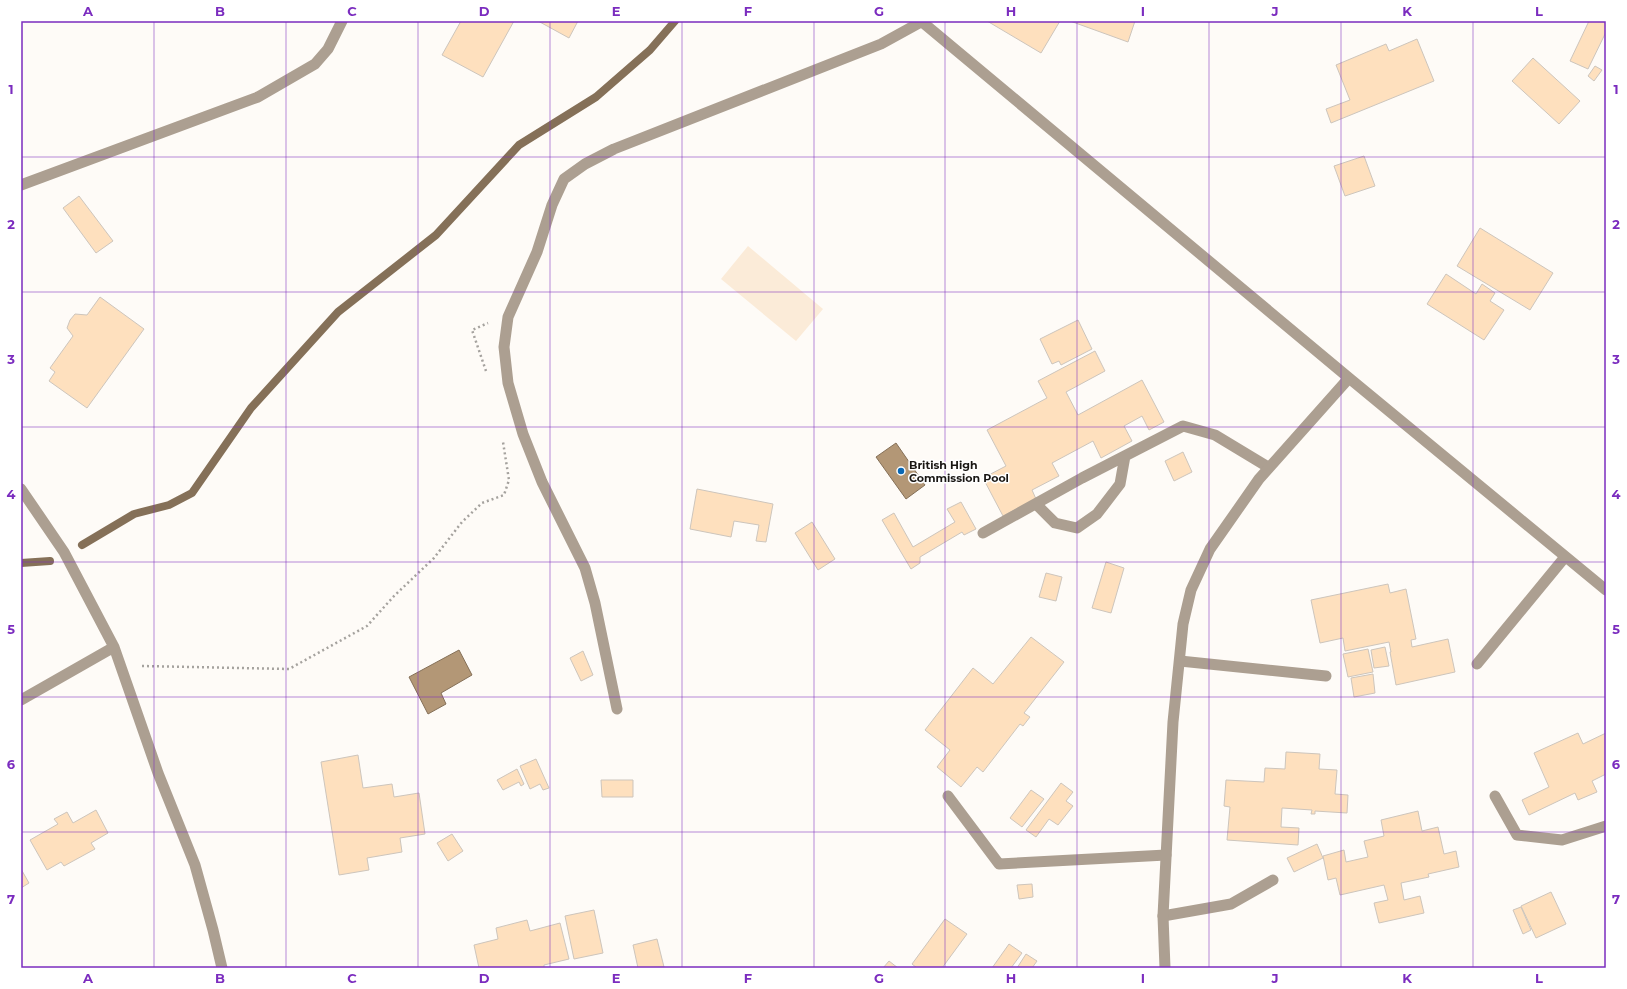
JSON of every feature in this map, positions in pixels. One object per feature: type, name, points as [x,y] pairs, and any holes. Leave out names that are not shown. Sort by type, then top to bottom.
[{"type":"street","points":[[21,185],[258,97],[315,64],[328,48],[342,21]]},
{"type":"street","points":[[617,709],[595,603],[586,568],[542,482],[523,434],[510,390],[504,347],[508,317],[536,252],[552,205],[564,180],[585,164],[614,149],[881,44],[921,21],[1606,590]]},
{"type":"street","points":[[1165,968],[1164,916],[1173,722],[1183,624],[1192,590],[1210,549],[1268,468],[1349,378]]},
{"type":"street","points":[[983,533],[1183,426],[1215,435],[1268,468]]},
{"type":"street","points":[[1036,504],[1055,523],[1077,528],[1096,514],[1120,484],[1125,456]]},
{"type":"street","points":[[21,489],[64,552],[114,647],[158,773],[195,865],[214,930],[222,968]]},
{"type":"street","points":[[1477,664],[1565,557]]},
{"type":"street","points":[[21,700],[114,647]]},
{"type":"street","points":[[1180,661],[1326,676]]},
{"type":"street","points":[[948,796],[999,864],[1166,855]]},
{"type":"street","points":[[1495,796],[1517,835],[1562,840],[1606,826]]},
{"type":"street","points":[[1164,916],[1232,904],[1272,880]]},
{"type":"path","points":[[488,378],[472,330],[508,317]]},
{"type":"path","points":[[121,666],[289,669],[367,626],[394,596],[434,558],[462,522],[482,503],[504,495],[509,480],[507,457],[502,436]]},
{"type":"shaded area","points":[[748,246],[823,309],[796,341],[721,279]]},
{"type":"shaded area","name":"British High Commission Pool","points":[[896,443],[925,485],[906,499],[876,457]]},
{"type":"shaded area","points":[[459,650],[472,675],[441,693],[446,704],[428,714],[409,677]]},
{"type":"building","points":[[461,21],[514,21],[483,77],[442,55]]},
{"type":"building","points":[[538,21],[578,21],[569,38]]},
{"type":"building","points":[[987,21],[1060,21],[1041,53]]},
{"type":"building","points":[[1070,21],[1135,21],[1128,42]]},
{"type":"building","points":[[1589,21],[1606,22],[1606,32],[1588,69],[1570,61]]},
{"type":"building","points":[[1417,39],[1434,81],[1331,123],[1326,109],[1350,100],[1336,65],[1386,44],[1389,51]]},
{"type":"building","points":[[1533,58],[1580,101],[1559,124],[1512,81]]},
{"type":"building","points":[[1595,66],[1602,70],[1594,81],[1588,76]]},
{"type":"building","points":[[1364,156],[1375,186],[1345,196],[1334,166]]},
{"type":"building","points":[[79,196],[113,241],[96,253],[63,208]]},
{"type":"building","points":[[1480,228],[1553,273],[1530,310],[1457,266]]},
{"type":"building","points":[[1446,274],[1476,294],[1482,284],[1495,293],[1490,301],[1504,310],[1484,340],[1427,304]]},
{"type":"building","points":[[100,297],[144,329],[87,408],[49,381],[55,372],[50,368],[73,336],[67,328],[70,320],[75,314],[87,315]]},
{"type":"building","points":[[1078,320],[1092,349],[1061,365],[1059,361],[1052,364],[1040,339]]},
{"type":"building","points":[[1095,351],[1105,371],[1066,392],[1078,415],[1142,380],[1164,422],[1149,430],[1142,416],[1124,426],[1132,441],[1101,458],[1093,441],[1052,463],[1059,476],[1032,490],[1036,499],[1003,516],[983,478],[1006,466],[987,430],[1047,398],[1038,381]]},
{"type":"building","points":[[1183,452],[1192,472],[1174,481],[1165,461]]},
{"type":"building","points":[[697,489],[773,504],[766,542],[756,541],[759,525],[734,521],[731,537],[690,529]]},
{"type":"building","points":[[961,502],[976,529],[964,535],[962,532],[920,557],[920,563],[911,569],[882,520],[894,513],[913,547],[955,522],[947,509]]},
{"type":"building","points":[[812,522],[835,559],[818,570],[795,533]]},
{"type":"building","points":[[1106,562],[1124,568],[1111,613],[1092,608]]},
{"type":"building","points":[[1046,573],[1062,577],[1056,601],[1039,597]]},
{"type":"building","points":[[1388,584],[1390,593],[1406,589],[1416,639],[1411,640],[1412,647],[1448,639],[1455,672],[1396,685],[1389,642],[1345,651],[1343,638],[1320,643],[1311,600]]},
{"type":"building","points":[[1031,637],[1064,662],[1024,713],[1030,717],[1023,726],[1020,724],[983,772],[977,767],[961,787],[937,767],[950,750],[925,730],[973,668],[993,684]]},
{"type":"building","points":[[1385,647],[1389,666],[1374,668],[1371,650]]},
{"type":"building","points":[[1368,649],[1373,672],[1348,677],[1343,654]]},
{"type":"building","points":[[583,651],[593,675],[581,681],[570,658]]},
{"type":"building","points":[[1373,674],[1375,693],[1354,697],[1351,678]]},
{"type":"building","points":[[1578,733],[1583,744],[1606,733],[1606,774],[1592,781],[1597,792],[1578,800],[1575,793],[1529,815],[1522,800],[1549,787],[1534,753]]},
{"type":"building","points":[[1286,752],[1320,754],[1319,769],[1337,770],[1335,794],[1348,795],[1347,813],[1315,811],[1315,814],[1311,814],[1312,810],[1282,808],[1281,827],[1299,828],[1298,845],[1227,840],[1230,807],[1224,806],[1226,780],[1264,782],[1265,768],[1285,769]]},
{"type":"building","points":[[358,755],[363,788],[392,784],[394,797],[419,793],[425,834],[400,838],[402,852],[367,858],[369,870],[339,875],[321,762]]},
{"type":"building","points":[[536,759],[549,788],[543,790],[540,784],[530,789],[520,766]]},
{"type":"building","points":[[517,769],[524,784],[521,786],[519,782],[503,790],[497,780]]},
{"type":"building","points":[[601,780],[633,780],[633,797],[602,797]]},
{"type":"building","points":[[1061,783],[1073,792],[1066,801],[1073,806],[1058,825],[1049,819],[1036,837],[1026,830]]},
{"type":"building","points":[[1031,790],[1044,799],[1022,827],[1010,818]]},
{"type":"building","points":[[96,810],[108,833],[91,843],[95,849],[64,866],[61,862],[47,870],[30,840],[58,824],[54,819],[67,812],[73,823]]},
{"type":"building","points":[[1418,811],[1422,831],[1438,827],[1444,854],[1456,851],[1459,867],[1428,874],[1429,877],[1401,883],[1404,900],[1420,896],[1424,913],[1379,923],[1374,903],[1388,900],[1384,885],[1340,895],[1336,878],[1328,880],[1323,856],[1344,850],[1346,862],[1368,857],[1364,841],[1384,836],[1381,820]]},
{"type":"building","points":[[452,834],[463,851],[448,861],[437,843]]},
{"type":"building","points":[[1317,844],[1323,858],[1294,872],[1287,858]]},
{"type":"building","points":[[21,869],[29,883],[21,888]]},
{"type":"building","points":[[1032,884],[1033,897],[1019,899],[1017,885]]},
{"type":"building","points":[[1551,892],[1566,924],[1536,938],[1521,906]]},
{"type":"building","points":[[1521,907],[1531,930],[1523,934],[1513,910]]},
{"type":"building","points":[[594,910],[603,953],[574,959],[565,916]]},
{"type":"building","points":[[945,919],[967,934],[942,968],[917,968],[912,964]]},
{"type":"building","points":[[527,920],[530,931],[560,923],[569,959],[544,965],[544,968],[479,968],[474,945],[498,939],[496,928]]},
{"type":"building","points":[[657,939],[664,967],[638,968],[633,945]]},
{"type":"building","points":[[1009,944],[1022,953],[1011,968],[992,968]]},
{"type":"building","points":[[1026,954],[1037,961],[1032,968],[1017,968]]},
{"type":"building","points":[[889,961],[898,968],[883,968]]},
{"type":"waterway","points":[[82,545],[134,514],[169,505],[192,493],[251,408],[338,312],[436,235],[519,145],[596,97],[650,50],[675,21]]},
{"type":"waterway","points":[[21,563],[50,561]]},
{"type":"place","name":"British High Commission Pool","points":[[901,471]]}]
